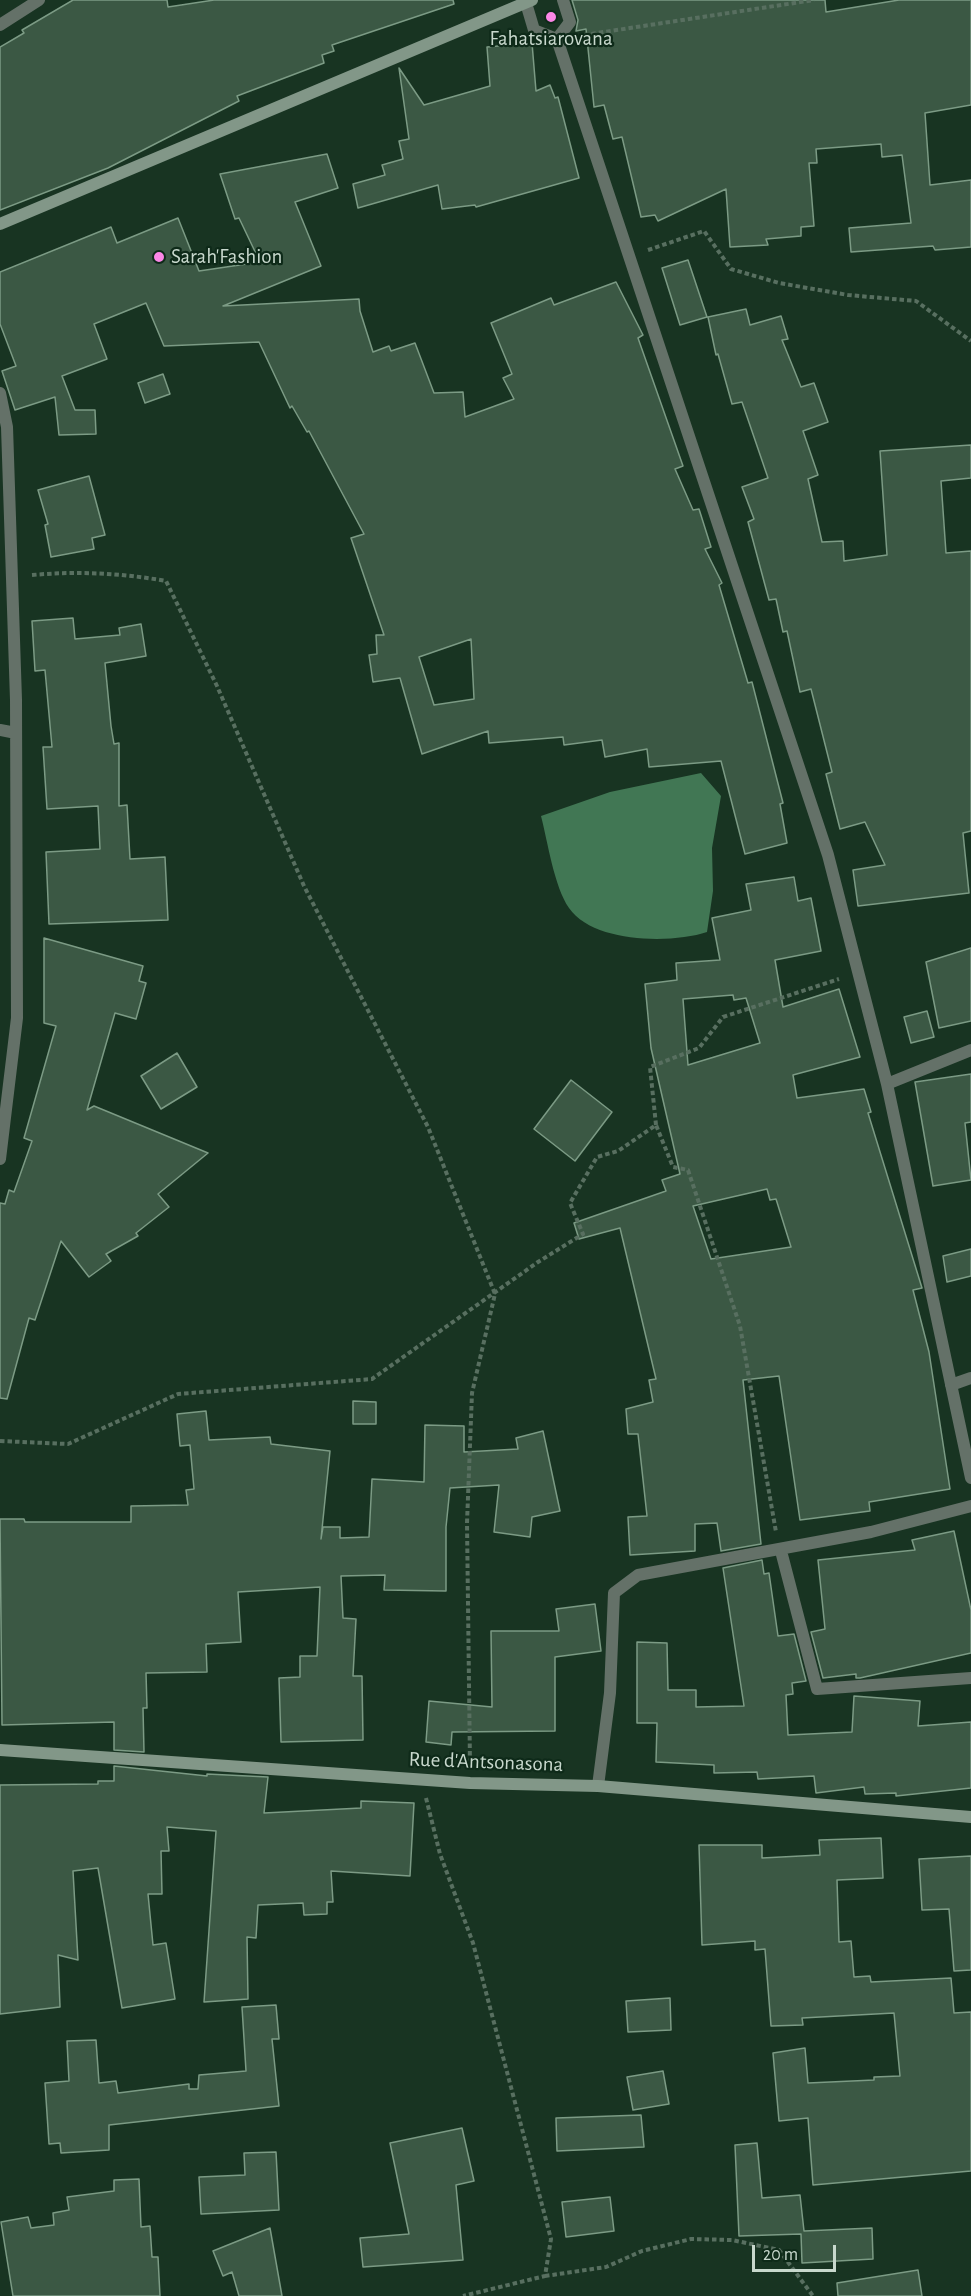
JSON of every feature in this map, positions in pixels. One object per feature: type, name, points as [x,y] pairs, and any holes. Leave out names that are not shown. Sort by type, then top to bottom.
[{"type":"street","points":[[0,25],[39,0]]},
{"type":"street","points":[[557,39],[570,22],[563,0]]},
{"type":"street","points":[[0,224],[529,1],[534,30],[557,39]]},
{"type":"street","points":[[557,39],[828,855],[887,1084],[971,1478]]},
{"type":"street","points":[[0,393],[7,427],[12,577],[16,733],[17,1018],[0,1159]]},
{"type":"street","points":[[0,730],[16,733]]},
{"type":"street","points":[[887,1084],[971,1050]]},
{"type":"street","points":[[951,1385],[971,1378]]},
{"type":"street","points":[[598,1786],[610,1692],[614,1593],[638,1575],[781,1551],[871,1532],[971,1506]]},
{"type":"street","points":[[781,1551],[817,1689],[971,1678]]},
{"type":"street","name":"Rue d'Antsonasona","points":[[0,1750],[470,1783],[598,1786],[971,1817]]},
{"type":"path","points":[[557,39],[814,0]]},
{"type":"path","points":[[630,257],[704,231],[731,269],[779,283],[848,295],[916,301],[971,341]]},
{"type":"path","points":[[12,577],[79,572],[126,573],[165,581],[217,686],[304,886],[428,1127],[495,1294],[472,1394],[467,1523],[470,1783]]},
{"type":"path","points":[[781,1551],[740,1326],[688,1170],[673,1167],[656,1125],[650,1068],[699,1048],[723,1017],[859,973]]},
{"type":"path","points":[[0,1441],[68,1444],[178,1394],[372,1379],[538,1262],[583,1234],[570,1203],[597,1157],[618,1151],[656,1125]]},
{"type":"path","points":[[421,1780],[440,1854],[473,1943],[551,2239],[545,2276]]},
{"type":"path","points":[[463,2296],[545,2276],[606,2267],[642,2251],[691,2239],[732,2240],[778,2250],[813,2296]]},
{"type":"shaded area","points":[[701,773],[721,796],[712,848],[713,891],[707,932],[674,938],[634,938],[596,928],[580,920],[569,908],[559,888],[541,816],[610,792]]},
{"type":"building","points":[[73,0],[167,0],[168,7],[214,0],[453,0],[454,4],[332,45],[334,51],[322,55],[324,63],[237,96],[239,101],[108,168],[0,210],[0,47],[24,33],[22,30]]},
{"type":"building","points":[[572,0],[825,0],[826,12],[899,0],[971,0],[971,105],[925,113],[930,185],[971,180],[971,247],[935,250],[933,246],[851,252],[849,228],[911,223],[902,155],[882,157],[881,144],[816,149],[817,163],[809,163],[814,226],[801,227],[801,236],[766,239],[768,245],[730,247],[726,189],[658,221],[655,215],[641,217],[622,137],[613,139],[604,105],[594,107],[586,29],[576,31],[578,20]]},
{"type":"building","points":[[532,43],[536,91],[550,85],[555,98],[558,97],[579,178],[476,207],[475,205],[442,209],[438,185],[358,208],[353,184],[385,175],[382,165],[403,159],[399,141],[409,139],[399,68],[424,105],[490,86],[487,47]]},
{"type":"building","points":[[327,154],[338,188],[295,202],[321,266],[223,306],[359,299],[360,311],[373,352],[389,346],[391,351],[415,343],[434,393],[463,392],[465,417],[514,399],[503,378],[512,374],[491,323],[551,298],[554,305],[616,282],[643,335],[638,338],[683,466],[675,469],[693,510],[699,509],[711,547],[705,549],[722,583],[719,585],[748,683],[752,682],[783,803],[780,804],[787,843],[745,854],[721,761],[649,767],[647,749],[605,757],[602,740],[564,745],[563,737],[489,743],[488,731],[422,754],[400,678],[373,682],[369,655],[377,654],[376,635],[384,635],[351,538],[364,534],[309,431],[307,432],[292,406],[290,408],[259,342],[164,346],[146,303],[94,324],[107,359],[62,376],[75,410],[95,410],[96,434],[59,435],[55,397],[15,410],[2,371],[16,366],[0,324],[0,272],[111,227],[117,243],[178,218],[199,271],[260,262],[239,218],[235,219],[220,174]],"holes":[[[471,639],[474,699],[434,705],[419,657]]]},
{"type":"building","points":[[688,260],[707,317],[680,325],[662,268]]},
{"type":"building","points":[[746,309],[750,325],[781,316],[788,339],[782,340],[801,387],[814,383],[828,422],[803,431],[818,475],[808,479],[822,542],[843,541],[844,561],[887,555],[880,451],[971,445],[971,478],[941,481],[946,553],[971,551],[971,831],[963,833],[969,893],[858,906],[853,870],[885,865],[865,822],[840,829],[826,774],[832,772],[811,689],[800,692],[787,631],[783,632],[776,599],[769,600],[748,522],[754,519],[742,487],[768,478],[742,402],[732,404],[718,354],[716,355],[708,317]]},
{"type":"building","points":[[163,374],[170,394],[145,403],[138,383]]},
{"type":"building","points":[[89,476],[105,535],[92,538],[94,549],[51,557],[45,525],[48,524],[38,490]]},
{"type":"building","points":[[73,618],[75,639],[120,635],[119,628],[141,624],[146,656],[105,663],[114,744],[119,743],[119,806],[127,805],[130,859],[165,857],[168,920],[49,924],[46,852],[100,849],[98,806],[47,809],[43,747],[52,747],[45,670],[35,671],[32,621]]},
{"type":"building","points":[[794,877],[798,901],[811,898],[821,951],[775,960],[783,1007],[839,989],[860,1057],[793,1075],[797,1098],[864,1089],[871,1112],[868,1113],[922,1288],[913,1290],[929,1352],[950,1489],[869,1502],[870,1511],[800,1520],[779,1376],[743,1380],[761,1544],[721,1551],[717,1523],[695,1524],[695,1551],[630,1555],[628,1517],[647,1516],[638,1434],[628,1434],[626,1409],[653,1402],[649,1380],[656,1379],[620,1228],[579,1239],[574,1223],[666,1191],[662,1180],[680,1174],[651,1048],[645,984],[677,980],[676,963],[720,960],[712,918],[751,910],[746,884]],"holes":[[[733,995],[734,1000],[746,998],[760,1043],[688,1065],[683,999]],[[767,1189],[770,1200],[776,1199],[791,1247],[711,1259],[693,1206]]]},
{"type":"building","points":[[44,938],[143,966],[139,981],[146,983],[136,1019],[115,1013],[87,1110],[94,1106],[208,1153],[158,1194],[169,1207],[136,1233],[138,1236],[106,1254],[111,1261],[89,1277],[61,1241],[35,1320],[29,1318],[7,1399],[0,1398],[0,1203],[5,1204],[9,1190],[14,1192],[32,1141],[24,1138],[56,1026],[44,1023]]},
{"type":"building","points":[[971,948],[971,1021],[939,1028],[926,962]]},
{"type":"building","points":[[927,1011],[934,1037],[911,1043],[904,1017]]},
{"type":"building","points":[[177,1053],[197,1087],[161,1109],[141,1076]]},
{"type":"building","points":[[971,1074],[971,1122],[965,1123],[971,1180],[933,1186],[915,1082]]},
{"type":"building","points":[[571,1080],[612,1112],[575,1161],[534,1129]]},
{"type":"building","points":[[971,1249],[971,1276],[947,1282],[943,1256]]},
{"type":"building","points":[[353,1401],[376,1402],[376,1424],[353,1424]]},
{"type":"building","points":[[206,1411],[209,1440],[270,1437],[271,1444],[330,1451],[321,1539],[323,1527],[340,1527],[340,1538],[369,1537],[372,1479],[424,1482],[425,1425],[464,1426],[464,1452],[518,1449],[516,1438],[543,1431],[560,1511],[532,1517],[530,1537],[494,1532],[499,1485],[450,1488],[446,1527],[446,1591],[384,1590],[385,1575],[341,1576],[343,1618],[356,1619],[353,1676],[362,1676],[363,1740],[281,1742],[279,1678],[300,1677],[300,1656],[317,1656],[320,1587],[238,1592],[241,1642],[206,1644],[207,1672],[146,1673],[147,1708],[143,1708],[144,1752],[114,1750],[114,1722],[2,1725],[0,1519],[24,1519],[25,1522],[131,1522],[131,1506],[188,1505],[186,1490],[194,1489],[190,1445],[180,1446],[177,1414]]},
{"type":"building","points":[[954,1531],[971,1610],[971,1653],[860,1678],[856,1678],[856,1674],[823,1678],[811,1632],[825,1629],[818,1560],[915,1550],[912,1540]]},
{"type":"building","points":[[762,1560],[764,1574],[769,1573],[778,1636],[794,1634],[806,1681],[792,1683],[793,1694],[786,1695],[788,1735],[852,1732],[854,1696],[920,1701],[918,1726],[971,1722],[971,1788],[896,1796],[896,1793],[865,1794],[864,1787],[816,1793],[814,1776],[758,1779],[757,1772],[714,1773],[714,1765],[656,1762],[657,1723],[637,1723],[637,1642],[667,1643],[668,1690],[696,1690],[696,1707],[744,1706],[723,1568]]},
{"type":"building","points":[[595,1604],[601,1651],[555,1657],[555,1731],[452,1732],[451,1745],[426,1742],[429,1701],[492,1707],[491,1631],[559,1631],[556,1609]]},
{"type":"building","points":[[114,1766],[207,1776],[207,1774],[268,1777],[264,1813],[361,1808],[361,1801],[414,1803],[410,1876],[331,1871],[333,1902],[327,1902],[327,1914],[304,1915],[303,1903],[258,1905],[256,1938],[247,1937],[248,1999],[204,2002],[216,1831],[167,1827],[169,1851],[161,1851],[162,1894],[148,1894],[153,1945],[166,1943],[175,1999],[122,2008],[98,1868],[73,1871],[78,1960],[58,1955],[60,2007],[0,2014],[0,1785],[98,1784],[98,1781],[114,1781]]},
{"type":"building","points":[[881,1838],[883,1878],[837,1880],[839,1942],[851,1941],[854,1977],[870,1976],[871,1982],[951,1978],[954,2013],[971,2012],[971,2171],[813,2185],[808,2118],[779,2121],[773,2053],[805,2048],[808,2083],[874,2080],[874,2077],[900,2076],[894,2013],[802,2018],[803,2025],[771,2026],[765,1949],[755,1950],[755,1941],[702,1945],[699,1845],[762,1845],[762,1858],[820,1855],[819,1840]]},
{"type":"building","points":[[971,1856],[971,1970],[954,1971],[949,1909],[922,1910],[919,1859]]},
{"type":"building","points":[[670,1998],[671,2030],[628,2032],[626,2001]]},
{"type":"building","points":[[276,2005],[279,2039],[272,2039],[279,2106],[109,2125],[109,2150],[61,2153],[60,2143],[49,2144],[45,2083],[69,2081],[67,2041],[96,2040],[99,2083],[116,2081],[118,2093],[189,2084],[189,2089],[198,2089],[199,2075],[246,2071],[242,2007]]},
{"type":"building","points":[[663,2071],[669,2104],[633,2110],[627,2077]]},
{"type":"building","points":[[641,2115],[644,2147],[557,2151],[556,2118]]},
{"type":"building","points":[[462,2128],[474,2181],[456,2185],[463,2260],[363,2267],[360,2238],[409,2234],[390,2143]]},
{"type":"building","points":[[757,2143],[762,2198],[800,2195],[804,2231],[872,2228],[873,2259],[802,2263],[801,2234],[739,2236],[735,2145]]},
{"type":"building","points":[[276,2152],[279,2210],[201,2214],[199,2177],[245,2175],[244,2153]]},
{"type":"building","points":[[139,2179],[141,2227],[150,2226],[152,2257],[158,2257],[160,2296],[13,2296],[1,2222],[28,2217],[31,2228],[54,2225],[53,2213],[69,2210],[67,2197],[114,2191],[114,2180]]},
{"type":"building","points":[[610,2197],[614,2231],[566,2237],[562,2202]]},
{"type":"building","points":[[270,2228],[282,2296],[239,2296],[232,2272],[223,2276],[213,2251]]},
{"type":"building","points":[[918,2270],[922,2296],[838,2296],[837,2283]]},
{"type":"place","name":"Fahatsiarovana","points":[[551,17]]},
{"type":"place","name":"Sarah'Fashion","points":[[159,257]]}]
